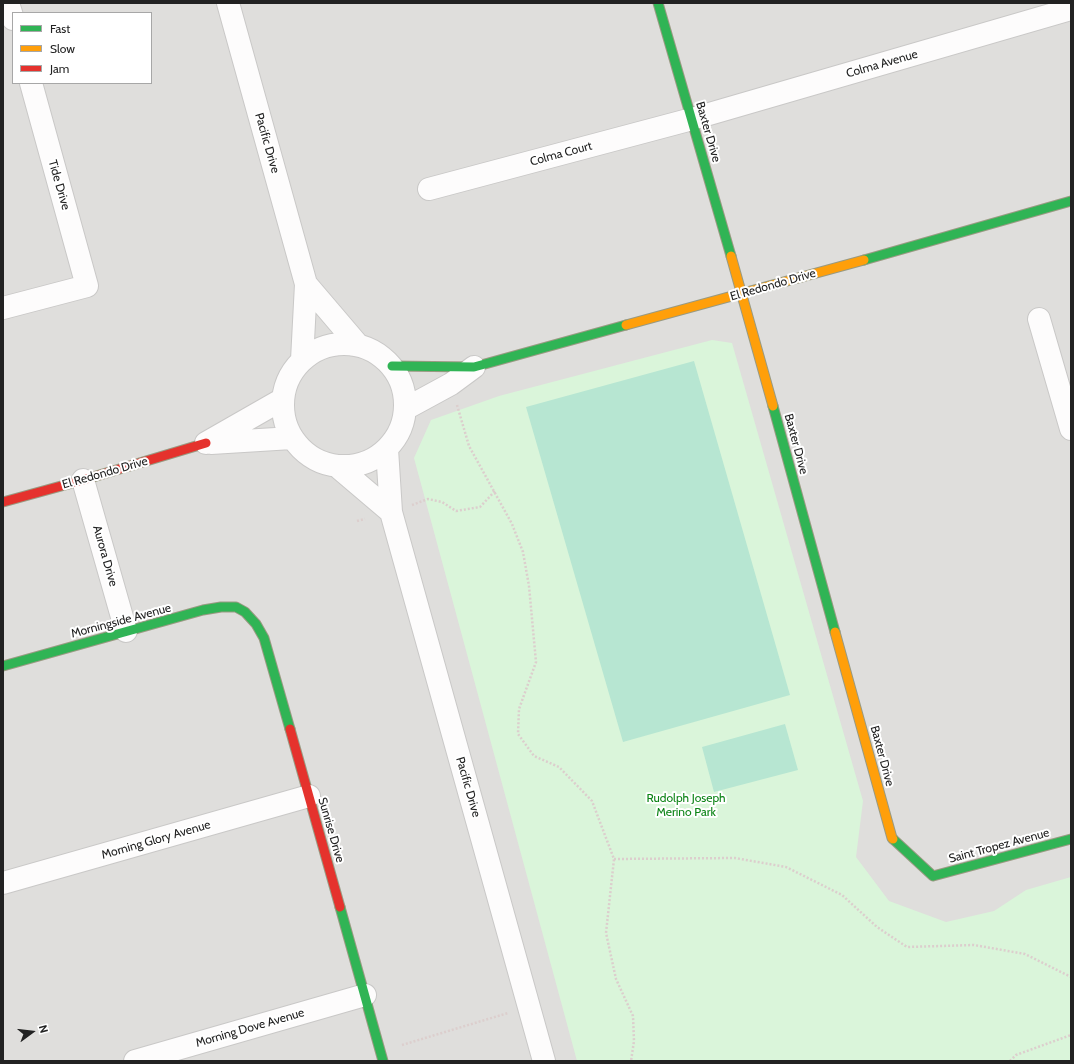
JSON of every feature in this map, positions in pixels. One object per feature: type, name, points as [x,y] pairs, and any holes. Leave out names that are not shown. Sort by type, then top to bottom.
[{"type":"street","points":[[8,3],[12,17]]},
{"type":"street","name":"Pacific Drive","points":[[228,3],[306,284],[302,360]]},
{"type":"street","name":"Baxter Drive","points":[[658,3],[742,294],[892,838],[933,876]]},
{"type":"street","name":"Colma Avenue","points":[[692,119],[1071,9]]},
{"type":"street","name":"Tide Drive","points":[[3,308],[87,286],[31,84]]},
{"type":"street","name":"Colma Court","points":[[429,189],[692,119]]},
{"type":"street","name":"El Redondo Drive","points":[[392,366],[474,367],[742,294],[1071,201]]},
{"type":"street","name":"Pacific Drive","points":[[306,284],[358,345]]},
{"type":"street","points":[[1039,319],[1071,429]]},
{"type":"street","points":[[338,467],[360,465],[379,456],[387,449],[400,432],[405,409],[405,397],[398,377],[392,366],[375,352],[358,345],[337,344],[316,350],[302,360],[289,377],[283,399],[283,412],[292,438],[302,449],[319,460],[338,467],[392,512]]},
{"type":"street","name":"El Redondo Drive","points":[[405,409],[451,384],[474,367]]},
{"type":"street","name":"El Redondo Drive","points":[[3,502],[83,480],[206,443],[283,399]]},
{"type":"street","name":"El Redondo Drive","points":[[206,443],[292,438]]},
{"type":"street","name":"Pacific Drive","points":[[387,449],[392,512],[544,1061]]},
{"type":"street","name":"Aurora Drive","points":[[83,480],[126,631]]},
{"type":"street","name":"Morningside Avenue","points":[[3,666],[217,607],[234,607],[245,611]]},
{"type":"street","name":"Sunrise Drive","points":[[245,611],[256,623],[264,638],[382,1056]]},
{"type":"street","name":"Morning Glory Avenue","points":[[3,884],[309,796]]},
{"type":"street","name":"Saint Tropez Avenue","points":[[933,876],[1071,839]]},
{"type":"street","name":"Morning Dove Avenue","points":[[135,1061],[365,995]]},
{"type":"path","points":[[451,384],[470,446],[512,524],[523,552],[529,586],[536,662],[519,710],[518,734],[534,756],[559,767],[592,801],[614,859],[606,933],[616,979],[633,1016],[634,1041],[631,1061]]},
{"type":"path","points":[[357,521],[392,512],[428,499],[442,502],[456,511],[480,507],[495,491]]},
{"type":"path","points":[[614,859],[735,858],[786,867],[842,895],[877,927],[907,947],[974,945],[1025,954],[1071,977]]},
{"type":"path","points":[[382,1056],[529,1007]]},
{"type":"path","points":[[1010,1061],[1016,1055],[1071,1035]]},
{"type":"shaded area","points":[[3,3],[1071,3],[1071,1061],[3,1061]]},
{"type":"green space","name":"Rudolph Joseph Merino Park","points":[[712,340],[732,343],[863,801],[856,857],[889,901],[946,922],[994,911],[1026,890],[1071,877],[1071,1061],[577,1061],[414,458],[431,420],[499,396]]},
{"type":"green space","points":[[694,361],[790,695],[623,742],[526,407]]},
{"type":"green space","points":[[785,724],[798,770],[714,792],[702,747]]},
{"type":"traffic: fast","points":[[658,3],[731,256]]},
{"type":"traffic: fast","points":[[864,260],[1071,201]]},
{"type":"traffic: fast","points":[[392,366],[474,367],[626,325]]},
{"type":"traffic: fast","points":[[773,406],[835,632]]},
{"type":"traffic: fast","points":[[3,666],[203,610],[221,607],[236,607],[245,612],[256,624],[264,638],[290,729]]},
{"type":"traffic: fast","points":[[893,839],[933,876],[1071,839]]},
{"type":"traffic: fast","points":[[340,907],[383,1061]]},
{"type":"traffic: slow","points":[[731,256],[773,406]]},
{"type":"traffic: slow","points":[[626,325],[864,260]]},
{"type":"traffic: slow","points":[[835,632],[893,839]]},
{"type":"traffic: jam","points":[[3,502],[83,480],[206,443]]},
{"type":"traffic: jam","points":[[290,729],[340,907]]}]
